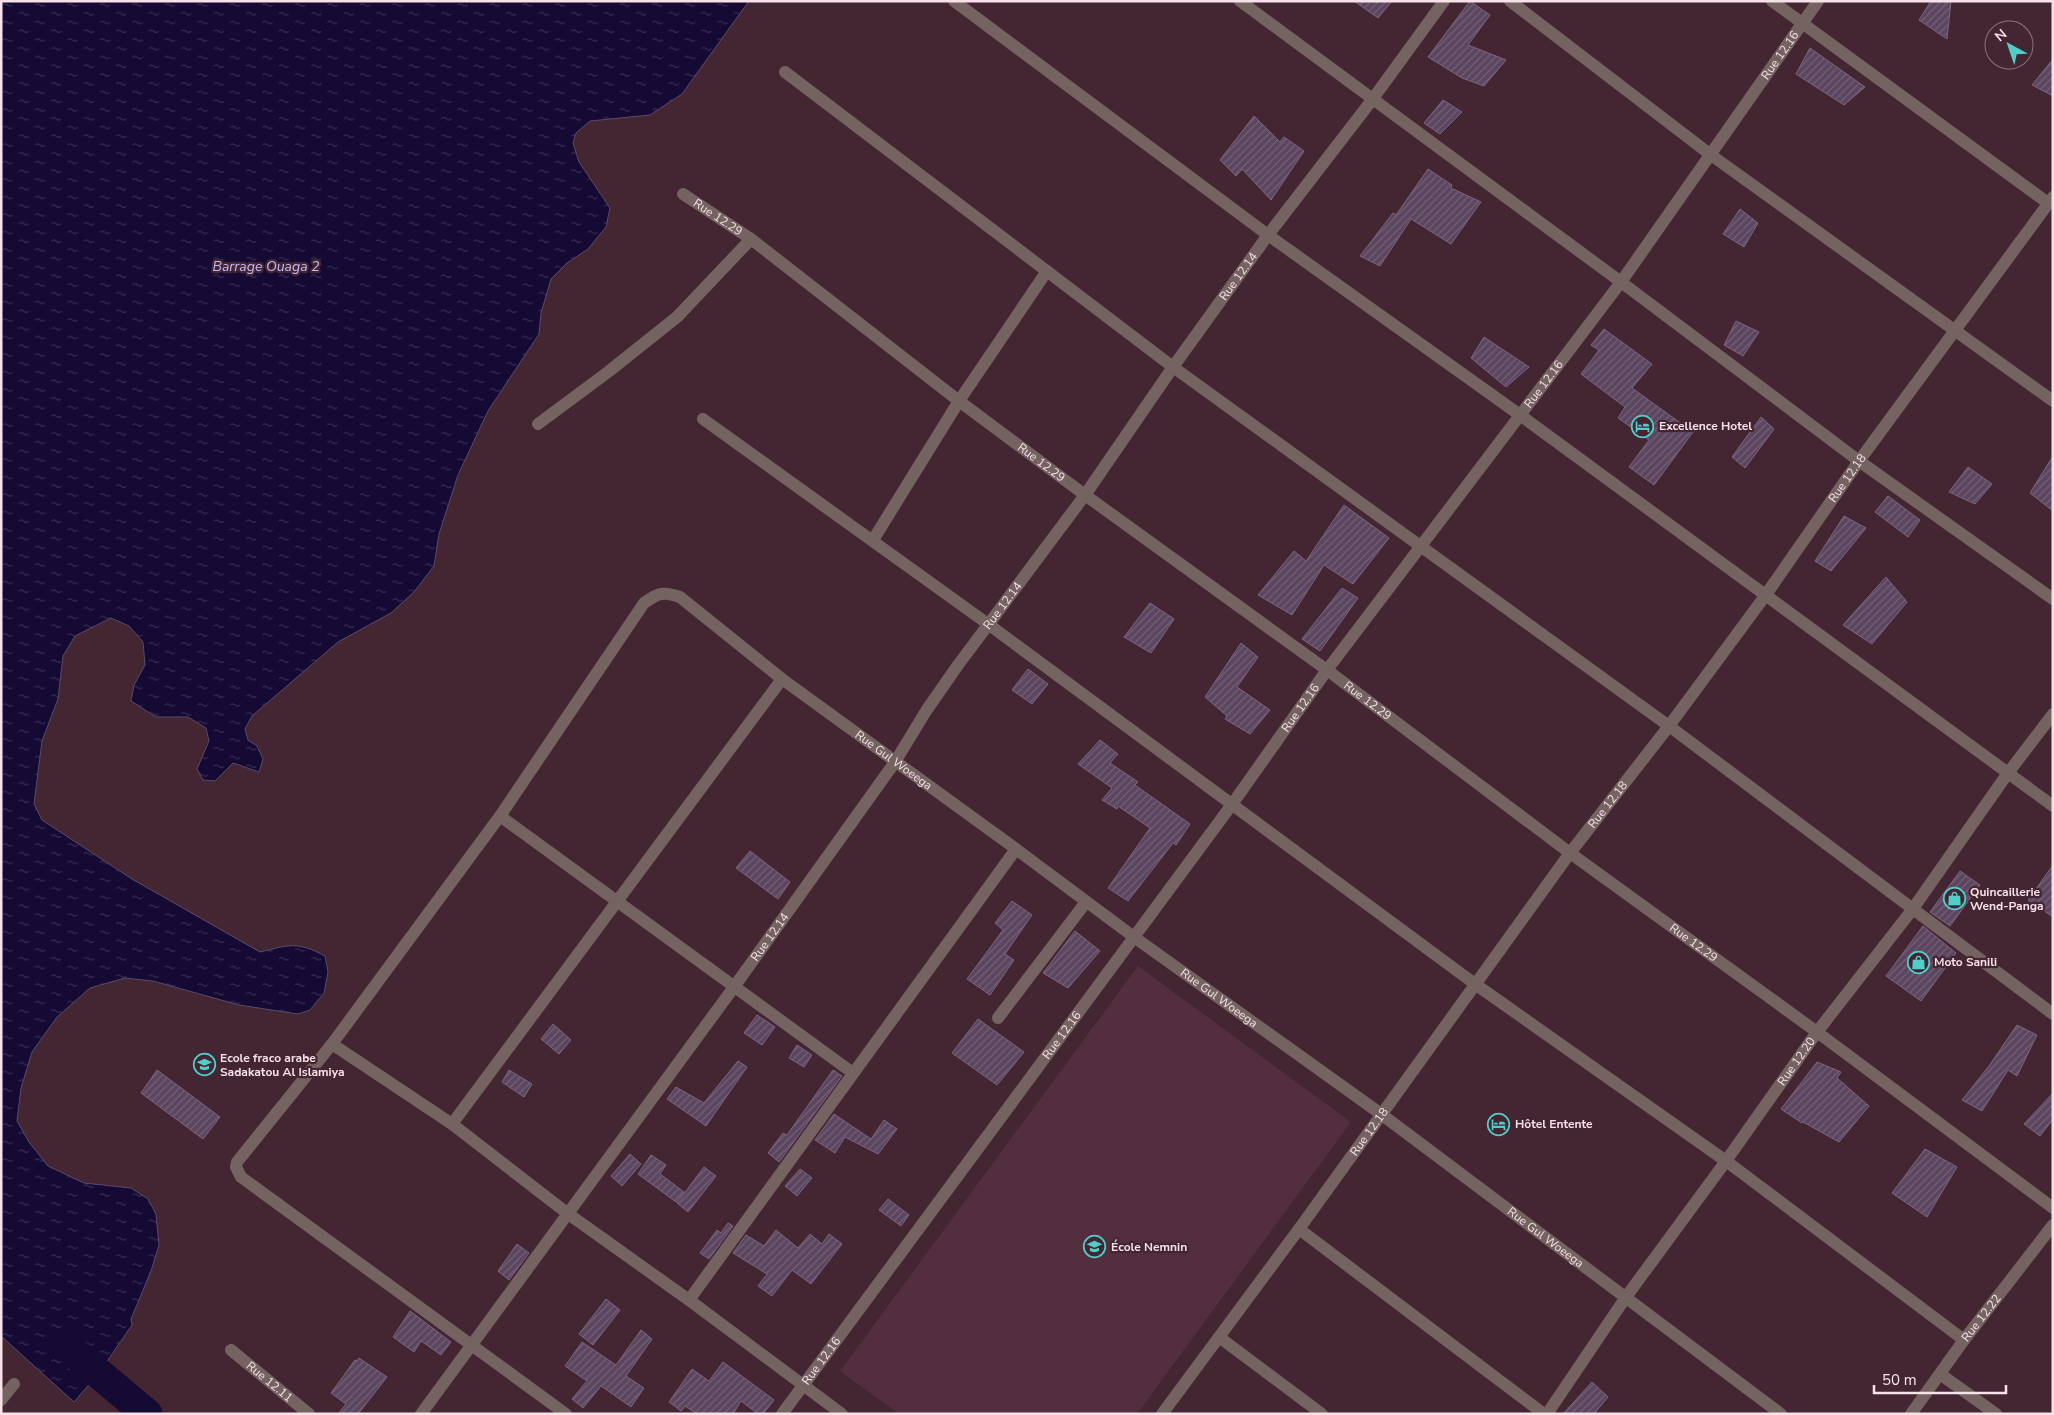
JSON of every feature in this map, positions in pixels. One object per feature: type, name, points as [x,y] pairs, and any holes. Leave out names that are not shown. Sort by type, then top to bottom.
[{"type":"street","points":[[954,1],[1268,235],[1520,415],[2053,806]]},
{"type":"street","points":[[1240,1],[1621,282],[1858,461],[2053,599]]},
{"type":"street","name":"Rue 12.14","points":[[421,1414],[734,988],[895,762],[926,711],[988,624],[1085,495],[1268,235],[1372,100],[1444,1]]},
{"type":"street","points":[[1510,1],[1711,156],[2053,401]]},
{"type":"street","points":[[1772,1],[2051,200]]},
{"type":"street","name":"Rue 12.16","points":[[782,1414],[1233,804],[1326,670],[1621,282],[1818,1]]},
{"type":"street","points":[[785,72],[1174,367],[1669,726],[2053,1014]]},
{"type":"street","name":"Rue 12.29","points":[[683,194],[751,239],[959,401],[1085,495],[1326,670],[1570,853],[1817,1032],[2053,1208]]},
{"type":"street","name":"Rue 12.18","points":[[1162,1414],[1299,1229],[1570,853],[1669,726],[1765,596],[1858,461],[2051,200]]},
{"type":"street","points":[[538,424],[677,317],[751,239]]},
{"type":"street","points":[[873,540],[959,401],[1047,271]]},
{"type":"street","points":[[703,419],[988,624],[1475,984],[1726,1161],[1964,1340]]},
{"type":"street","name":"Rue Gul Woeega","points":[[500,816],[644,603],[655,595],[668,592],[680,597],[782,679],[1016,849],[1134,938],[1381,1114],[1781,1414]]},
{"type":"street","points":[[452,1124],[782,679]]},
{"type":"street","name":"Rue 12.20","points":[[1546,1414],[1626,1297],[1726,1161],[1817,1032],[1912,910],[2008,773],[2053,714]]},
{"type":"street","points":[[566,1414],[241,1177],[236,1167],[332,1044],[500,816],[618,900],[734,988],[853,1073]]},
{"type":"street","points":[[689,1300],[1016,849]]},
{"type":"street","points":[[998,1018],[1086,902]]},
{"type":"street","points":[[332,1044],[452,1124],[567,1213],[689,1300],[842,1414]]},
{"type":"street","name":"Rue 12.22","points":[[1911,1414],[1964,1340],[2053,1225]]},
{"type":"street","points":[[1299,1229],[1546,1414]]},
{"type":"street","points":[[1220,1337],[1322,1414]]},
{"type":"street","name":"Rue 12.11","points":[[231,1350],[309,1414]]},
{"type":"street","points":[[1940,1374],[1996,1414]]},
{"type":"street","points":[[1,1400],[14,1384]]},
{"type":"shaded area","name":"École Nemnin","points":[[1138,966],[1351,1122],[1137,1414],[899,1414],[840,1371]]},
{"type":"water","name":"Barrage Ouaga 2","points":[[1,1],[749,1],[682,94],[650,115],[590,121],[576,133],[573,143],[579,162],[610,208],[606,227],[588,249],[567,263],[551,279],[541,313],[539,334],[488,411],[458,475],[439,534],[434,566],[414,592],[391,613],[338,642],[252,716],[245,729],[248,740],[257,746],[263,759],[259,772],[233,763],[215,781],[203,780],[197,769],[209,741],[206,728],[188,717],[156,717],[131,701],[134,685],[145,665],[143,642],[129,626],[111,618],[75,636],[63,656],[58,699],[42,741],[34,804],[42,820],[132,879],[260,952],[286,946],[307,948],[325,956],[328,972],[324,993],[310,1010],[298,1014],[239,1005],[153,981],[125,978],[90,988],[57,1017],[32,1052],[21,1088],[17,1121],[29,1142],[48,1166],[84,1183],[131,1188],[148,1199],[156,1214],[159,1245],[151,1271],[131,1319],[132,1325],[99,1373],[74,1402],[1,1336]]},
{"type":"building","points":[[1354,1],[1392,1],[1378,18]]},
{"type":"building","points":[[1470,1],[1490,15],[1468,45],[1506,60],[1484,86],[1462,78],[1428,57]]},
{"type":"building","points":[[1931,1],[1951,1],[1947,39],[1919,20]]},
{"type":"building","points":[[1810,48],[1865,87],[1844,105],[1796,74]]},
{"type":"building","points":[[2053,59],[2053,96],[2032,85]]},
{"type":"building","points":[[1443,100],[1462,112],[1440,134],[1424,123]]},
{"type":"building","points":[[1254,116],[1280,142],[1284,137],[1304,151],[1271,200],[1242,169],[1236,176],[1220,160]]},
{"type":"building","points":[[1428,169],[1452,185],[1451,188],[1481,202],[1451,244],[1411,219],[1380,266],[1360,256],[1393,213],[1396,215]]},
{"type":"building","points":[[1740,209],[1758,223],[1744,247],[1723,234]]},
{"type":"building","points":[[1736,321],[1759,332],[1743,356],[1724,345]]},
{"type":"building","points":[[1604,329],[1652,364],[1632,388],[1693,432],[1654,485],[1629,467],[1649,440],[1618,418],[1625,407],[1581,374],[1599,350],[1591,345]]},
{"type":"building","points":[[1484,337],[1529,367],[1506,387],[1471,358]]},
{"type":"building","points":[[1761,417],[1774,429],[1745,468],[1732,457]]},
{"type":"building","points":[[2053,456],[2053,511],[2030,493]]},
{"type":"building","points":[[1968,467],[1992,484],[1975,504],[1949,492]]},
{"type":"building","points":[[1888,496],[1920,520],[1908,537],[1875,512]]},
{"type":"building","points":[[1344,505],[1389,538],[1353,584],[1324,565],[1292,615],[1258,595],[1294,551],[1306,561]]},
{"type":"building","points":[[1844,516],[1866,528],[1831,571],[1815,561]]},
{"type":"building","points":[[1886,577],[1907,602],[1872,644],[1843,625]]},
{"type":"building","points":[[1342,588],[1358,598],[1320,651],[1302,639]]},
{"type":"building","points":[[1150,603],[1174,619],[1151,653],[1124,637]]},
{"type":"building","points":[[1241,643],[1258,657],[1237,687],[1270,710],[1250,734],[1225,719],[1227,716],[1205,697]]},
{"type":"building","points":[[1028,669],[1048,684],[1032,704],[1012,690]]},
{"type":"building","points":[[1100,740],[1118,754],[1110,763],[1138,782],[1135,785],[1190,824],[1176,845],[1173,843],[1128,901],[1108,888],[1150,828],[1118,806],[1117,809],[1102,800],[1112,788],[1078,764]]},
{"type":"building","points":[[750,851],[790,882],[778,899],[736,868]]},
{"type":"building","points":[[2053,865],[2053,917],[2028,900]]},
{"type":"building","points":[[1960,871],[1980,885],[1950,926],[1930,912]]},
{"type":"building","points":[[1012,901],[1032,915],[1005,954],[1014,960],[990,995],[967,979],[1003,930],[995,923]]},
{"type":"building","points":[[1923,926],[1956,953],[1921,1001],[1886,976]]},
{"type":"building","points":[[1075,931],[1100,951],[1068,988],[1043,973]]},
{"type":"building","points":[[757,1015],[775,1027],[762,1045],[744,1033]]},
{"type":"building","points":[[978,1019],[1024,1052],[997,1085],[952,1053]]},
{"type":"building","points":[[553,1024],[571,1040],[559,1054],[541,1039]]},
{"type":"building","points":[[2017,1025],[2037,1035],[2017,1076],[2008,1070],[1982,1111],[1962,1100],[1989,1066]]},
{"type":"building","points":[[797,1045],[812,1055],[804,1067],[789,1058]]},
{"type":"building","points":[[738,1061],[747,1067],[706,1126],[667,1099],[676,1087],[704,1103]]},
{"type":"building","points":[[1817,1062],[1841,1072],[1837,1078],[1869,1106],[1839,1142],[1802,1123],[1781,1109]]},
{"type":"building","points":[[157,1070],[220,1117],[203,1139],[141,1093]]},
{"type":"building","points":[[509,1070],[532,1084],[524,1097],[502,1082]]},
{"type":"building","points":[[833,1070],[842,1076],[779,1162],[768,1153],[783,1133],[787,1135]]},
{"type":"building","points":[[2053,1093],[2053,1119],[2040,1136],[2024,1124]]},
{"type":"building","points":[[834,1114],[871,1139],[884,1120],[897,1129],[878,1154],[845,1137],[835,1153],[815,1140]]},
{"type":"building","points":[[1925,1149],[1957,1167],[1927,1217],[1892,1193]]},
{"type":"building","points":[[630,1154],[641,1164],[622,1186],[611,1176]]},
{"type":"building","points":[[651,1155],[666,1165],[660,1174],[684,1192],[676,1202],[638,1174]]},
{"type":"building","points":[[704,1167],[716,1176],[688,1212],[677,1203]]},
{"type":"building","points":[[800,1169],[812,1178],[797,1196],[785,1186]]},
{"type":"building","points":[[888,1199],[909,1215],[901,1226],[879,1210]]},
{"type":"building","points":[[728,1223],[733,1226],[709,1259],[700,1253],[717,1230],[721,1233]]},
{"type":"building","points":[[776,1230],[798,1248],[810,1234],[822,1244],[829,1234],[842,1244],[811,1284],[792,1270],[772,1296],[758,1286],[767,1274],[733,1253],[746,1235],[764,1246]]},
{"type":"building","points":[[517,1244],[529,1253],[509,1280],[498,1271]]},
{"type":"building","points":[[606,1299],[620,1310],[593,1345],[579,1334]]},
{"type":"building","points":[[410,1311],[451,1342],[441,1355],[421,1341],[414,1352],[393,1337]]},
{"type":"building","points":[[641,1330],[652,1339],[626,1376],[644,1388],[631,1407],[601,1386],[583,1408],[572,1399],[587,1381],[565,1366],[582,1342],[616,1365]]},
{"type":"building","points":[[359,1358],[387,1377],[358,1414],[338,1414],[346,1404],[331,1393],[355,1360],[357,1361]]},
{"type":"building","points":[[723,1362],[774,1400],[763,1414],[758,1414],[741,1401],[733,1414],[697,1414],[685,1406],[681,1411],[669,1402],[692,1369],[709,1381]]},
{"type":"building","points":[[1592,1382],[1608,1397],[1594,1414],[1563,1414]]},
{"type":"waterway","points":[[65,1345],[147,1414]]},
{"type":"place","name":"Excellence Hotel","points":[[1643,426]]},
{"type":"place","name":"Quincaillerie Wend-Panga","points":[[1954,899]]},
{"type":"place","name":"Moto Sanili","points":[[1918,962]]},
{"type":"place","name":"Ecole fraco arabe Sadakatou Al Islamiya","points":[[204,1065]]},
{"type":"place","name":"Hôtel Entente","points":[[1499,1124]]},
{"type":"place","name":"École Nemnin","points":[[1095,1247]]}]
